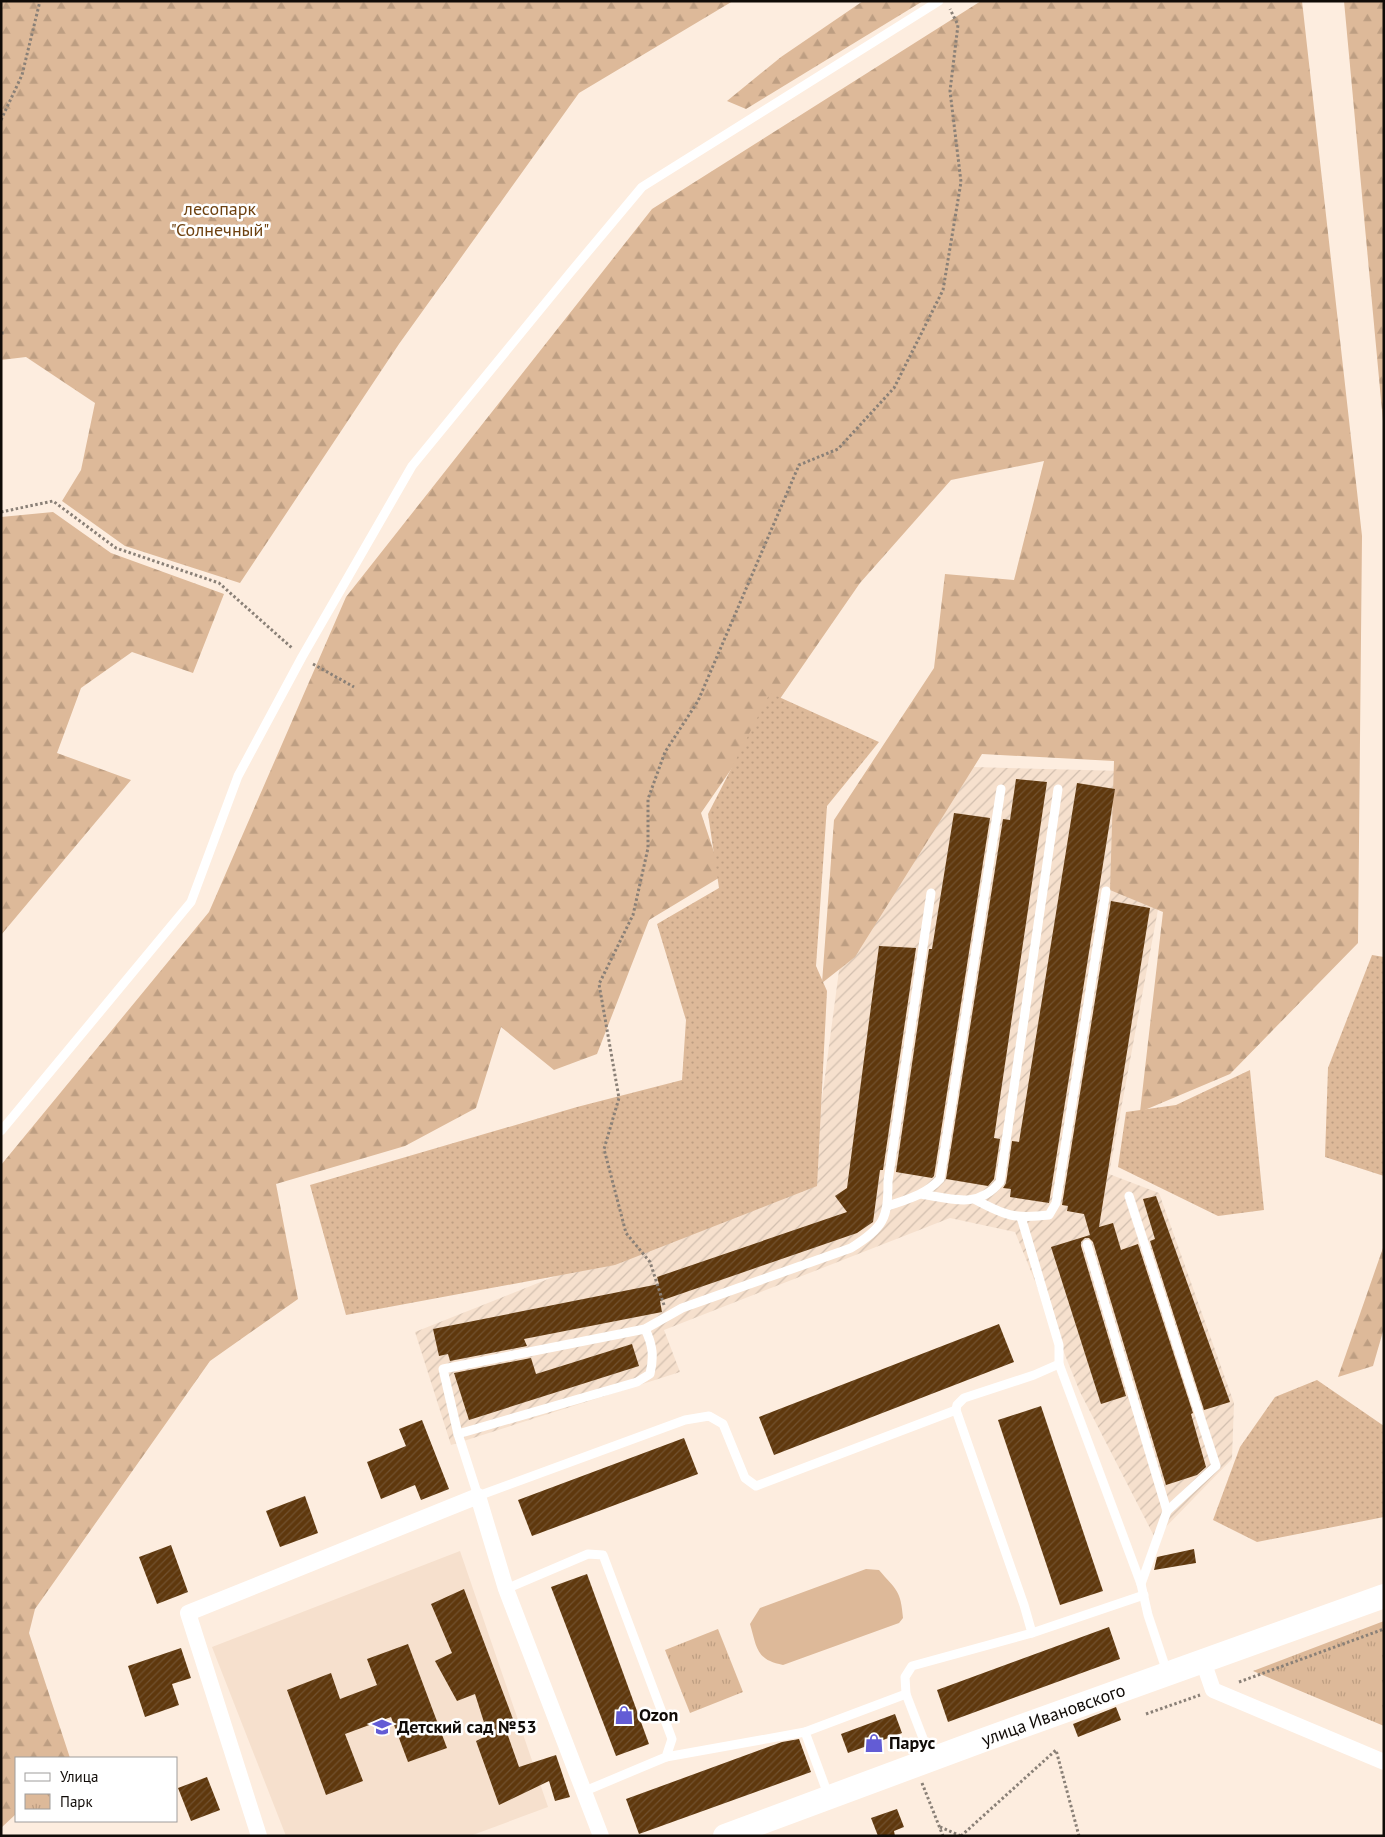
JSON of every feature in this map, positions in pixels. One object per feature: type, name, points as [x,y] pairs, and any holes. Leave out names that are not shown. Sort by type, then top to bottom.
[{"type":"main road","name":"улица Ивановского","points":[[725,1836],[923,1762],[1384,1596]]},
{"type":"street","points":[[258,1836],[188,1612],[478,1496],[506,1588],[601,1836]]},
{"type":"street","points":[[1203,1661],[1213,1690],[1384,1762]]},
{"type":"lane","points":[[1,1131],[191,902],[238,776],[302,657],[412,466],[642,187],[939,1]]},
{"type":"lane","points":[[976,1200],[992,1192],[1000,1182],[1058,788]]},
{"type":"lane","points":[[888,1206],[921,1194],[940,1179],[1001,789]]},
{"type":"lane","points":[[921,1194],[976,1200],[1000,1213],[1021,1217],[1049,1215],[1056,1203],[1106,891]]},
{"type":"lane","points":[[931,893],[888,1180],[888,1206],[881,1225],[868,1237],[851,1248],[682,1308],[644,1330],[443,1370],[458,1434],[478,1496],[685,1420],[709,1416],[723,1424],[745,1478],[756,1486],[956,1410]]},
{"type":"lane","points":[[1129,1196],[1216,1466],[1167,1511],[1141,1584]]},
{"type":"lane","points":[[1021,1217],[1059,1345],[1059,1364],[1141,1584],[1148,1616],[1167,1674]]},
{"type":"lane","points":[[1087,1244],[1167,1511]]},
{"type":"lane","points":[[458,1434],[637,1382],[650,1374],[653,1358],[652,1342],[644,1330]]},
{"type":"lane","points":[[1032,1633],[956,1410],[957,1405],[964,1398],[1034,1375],[1059,1364]]},
{"type":"lane","points":[[506,1588],[588,1554],[603,1555],[672,1739],[666,1757]]},
{"type":"lane","points":[[923,1762],[906,1694],[904,1677],[912,1666],[1032,1633],[1144,1595]]},
{"type":"lane","points":[[585,1791],[666,1757],[805,1732],[906,1694]]},
{"type":"lane","points":[[805,1732],[829,1798]]},
{"type":"path","points":[[1,120],[22,75],[40,1]]},
{"type":"path","points":[[667,1313],[650,1262],[626,1233],[604,1149],[619,1098],[598,984],[633,915],[648,848],[648,800],[664,752],[698,702],[799,466],[838,449],[894,388],[943,290],[961,182],[950,91],[958,25],[946,1]]},
{"type":"path","points":[[1,512],[53,501],[116,548],[219,583],[302,657],[354,687]]},
{"type":"path","points":[[1146,1714],[1384,1629]]},
{"type":"path","points":[[939,1827],[961,1836],[1056,1750],[1079,1836]]},
{"type":"path","points":[[923,1762],[939,1827],[943,1836]]},
{"type":"shaded area","points":[[973,767],[1123,771],[1159,904],[1109,1174],[1159,1193],[1234,1403],[1232,1459],[1155,1538],[1080,1392],[1015,1232],[950,1218],[664,1330],[680,1372],[451,1445],[415,1332],[812,1174],[842,948]]},
{"type":"shaded area","name":"Детский сад №53","points":[[460,1551],[548,1807],[470,1836],[286,1836],[212,1647]]},
{"type":"green space","name":"лесопарк \"Солнечный\"","points":[[1,1],[733,1],[579,93],[399,344],[240,583],[125,546],[62,501],[81,470],[95,403],[26,357],[1,360]]},
{"type":"green space","points":[[863,1],[923,1],[746,109],[727,101],[781,57]]},
{"type":"green space","points":[[981,1],[1302,1],[1362,536],[1358,943],[1230,1074],[1140,1112],[1163,912],[1110,890],[1114,761],[982,754],[855,957],[822,983],[834,820],[934,668],[945,574],[1014,580],[1044,461],[951,480],[860,583],[701,813],[722,876],[649,920],[597,1054],[554,1070],[501,1027],[476,1108],[405,1146],[276,1184],[298,1299],[210,1361],[35,1609],[29,1633],[70,1757],[15,1757],[15,1815],[1,1828],[1,1165],[209,912],[346,597],[652,209]]},
{"type":"green space","points":[[1344,1],[1384,1],[1384,432]]},
{"type":"green space","points":[[53,512],[111,553],[224,594],[193,673],[132,652],[81,688],[57,753],[131,780],[1,935],[1,517]]},
{"type":"green space","points":[[770,693],[879,742],[827,806],[816,966],[827,991],[817,1186],[615,1265],[346,1315],[310,1185],[577,1107],[682,1080],[686,1020],[657,924],[719,888],[708,814]]},
{"type":"green space","points":[[1372,955],[1384,957],[1384,1176],[1325,1157],[1328,1068]]},
{"type":"green space","points":[[1250,1070],[1264,1210],[1218,1216],[1118,1167],[1126,1112],[1176,1105]]},
{"type":"green space","points":[[1384,1245],[1384,1328],[1373,1366],[1338,1377]]},
{"type":"green space","points":[[1317,1380],[1384,1426],[1384,1517],[1257,1542],[1213,1520],[1240,1447],[1275,1397]]},
{"type":"green space","points":[[866,1569],[879,1570],[897,1591],[901,1602],[903,1618],[899,1623],[783,1665],[767,1660],[759,1652],[750,1624],[760,1608]]},
{"type":"green space","points":[[1384,1621],[1384,1726],[1253,1671]]},
{"type":"green space","points":[[718,1629],[743,1692],[690,1713],[665,1650]]},
{"type":"building","points":[[1016,779],[1047,782],[994,1138],[1000,1139],[994,1179],[988,1186],[946,1179],[1003,819],[1010,820]]},
{"type":"building","points":[[1077,783],[1115,789],[1049,1203],[1010,1197],[1011,1189],[1003,1188],[1006,1183],[1012,1141],[1019,1142]]},
{"type":"building","points":[[954,813],[990,818],[934,1176],[932,1178],[896,1172],[929,949],[932,949]]},
{"type":"building","points":[[1111,901],[1150,908],[1099,1227],[1113,1223],[1121,1250],[1138,1244],[1193,1413],[1191,1414],[1206,1467],[1197,1475],[1166,1485],[1093,1242],[1089,1238],[1085,1238],[1081,1242],[1081,1246],[1126,1396],[1101,1404],[1051,1247],[1090,1235],[1084,1214],[1067,1211],[1068,1206],[1062,1205]]},
{"type":"building","points":[[879,946],[916,948],[883,1170],[880,1170],[873,1222],[857,1233],[660,1301],[662,1312],[524,1339],[527,1346],[450,1361],[448,1354],[439,1356],[433,1329],[659,1284],[657,1277],[847,1212],[835,1196],[847,1188]]},
{"type":"building","points":[[1156,1196],[1230,1402],[1204,1410],[1150,1241],[1155,1239],[1143,1199]]},
{"type":"building","points":[[999,1324],[1014,1362],[774,1455],[759,1417]]},
{"type":"building","points":[[632,1344],[639,1366],[469,1420],[454,1373],[531,1358],[536,1374]]},
{"type":"building","points":[[1041,1406],[1103,1591],[1060,1605],[998,1420]]},
{"type":"building","points":[[422,1420],[449,1489],[421,1500],[415,1485],[381,1499],[367,1462],[406,1446],[399,1429]]},
{"type":"building","points":[[684,1438],[698,1474],[532,1536],[518,1500]]},
{"type":"building","points":[[305,1496],[318,1533],[280,1547],[266,1511]]},
{"type":"building","points":[[171,1545],[188,1592],[157,1604],[139,1557]]},
{"type":"building","points":[[1194,1549],[1196,1563],[1154,1570],[1157,1557]]},
{"type":"building","points":[[587,1574],[649,1744],[616,1756],[551,1587]]},
{"type":"building","points":[[464,1589],[516,1727],[506,1730],[519,1767],[556,1755],[570,1797],[555,1801],[549,1781],[499,1805],[476,1741],[488,1735],[475,1694],[457,1701],[435,1661],[452,1653],[431,1604]]},
{"type":"building","points":[[1109,1627],[1120,1659],[948,1722],[937,1690]]},
{"type":"building","points":[[408,1644],[447,1748],[408,1762],[391,1717],[345,1734],[363,1781],[326,1795],[287,1690],[331,1673],[340,1699],[377,1685],[367,1659]]},
{"type":"building","points":[[181,1648],[191,1678],[172,1684],[179,1705],[145,1717],[128,1666]]},
{"type":"building","points":[[1116,1707],[1121,1720],[1078,1737],[1073,1724]]},
{"type":"building","points":[[895,1714],[902,1733],[848,1753],[841,1734]]},
{"type":"building","points":[[799,1739],[811,1772],[639,1834],[626,1799],[782,1742]]},
{"type":"building","points":[[207,1777],[220,1810],[191,1821],[178,1788]]},
{"type":"building","points":[[897,1809],[904,1827],[894,1831],[895,1836],[878,1836],[871,1818]]},
{"type":"place","name":"Ozon","points":[[624,1715]]},
{"type":"place","name":"Детский сад №53","points":[[382,1727]]},
{"type":"place","name":"Парус","points":[[874,1743]]}]
